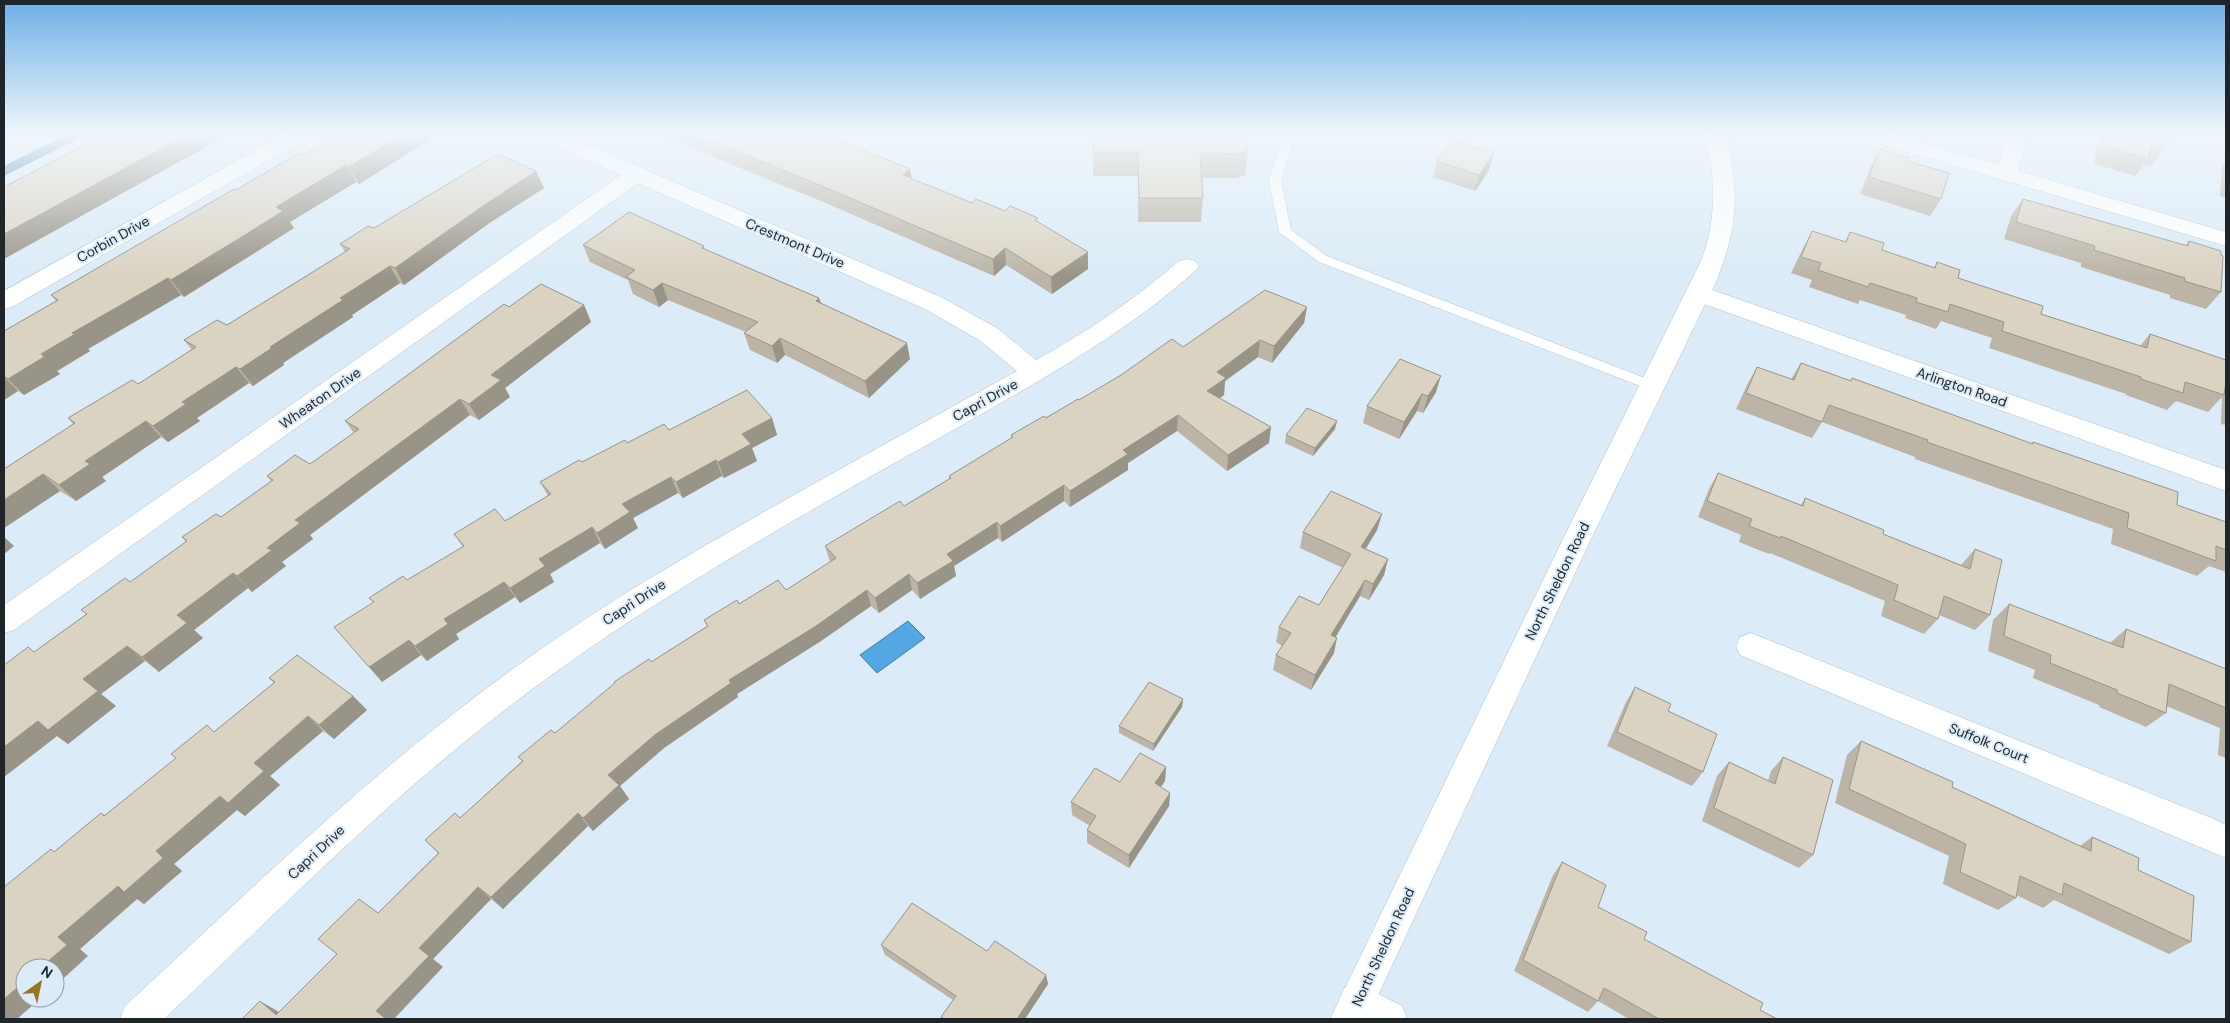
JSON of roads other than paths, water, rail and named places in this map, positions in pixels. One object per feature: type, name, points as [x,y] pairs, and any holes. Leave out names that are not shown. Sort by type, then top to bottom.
[{"type":"street","name":"Corbin Drive","points":[[4,301],[215,182]]},
{"type":"street","name":"Wheaton Drive","points":[[4,620],[626,182]]},
{"type":"street","name":"Crestmont Drive","points":[[652,182],[933,303],[988,334],[1035,372]]},
{"type":"street","name":"North Sheldon Road","points":[[1353,1010],[1569,555],[1698,293],[1720,239],[1726,212],[1725,182]]},
{"type":"street","points":[[2033,182],[2226,239]]},
{"type":"street","name":"Capri Drive","points":[[138,1019],[350,821],[438,744],[503,693],[608,619],[698,561],[1035,372],[1121,321],[1160,291],[1187,266]]},
{"type":"street","name":"Arlington Road","points":[[1698,293],[2226,481]]},
{"type":"street","name":"Suffolk Court","points":[[1750,646],[2202,830],[2226,842]]},
{"type":"street","points":[[1353,1010],[1389,1019]]},
{"type":"lane","points":[[1275,182],[1284,232],[1323,259],[1375,281],[1653,386]]},
{"type":"water","points":[[908,621],[925,638],[877,673],[860,655]]}]
